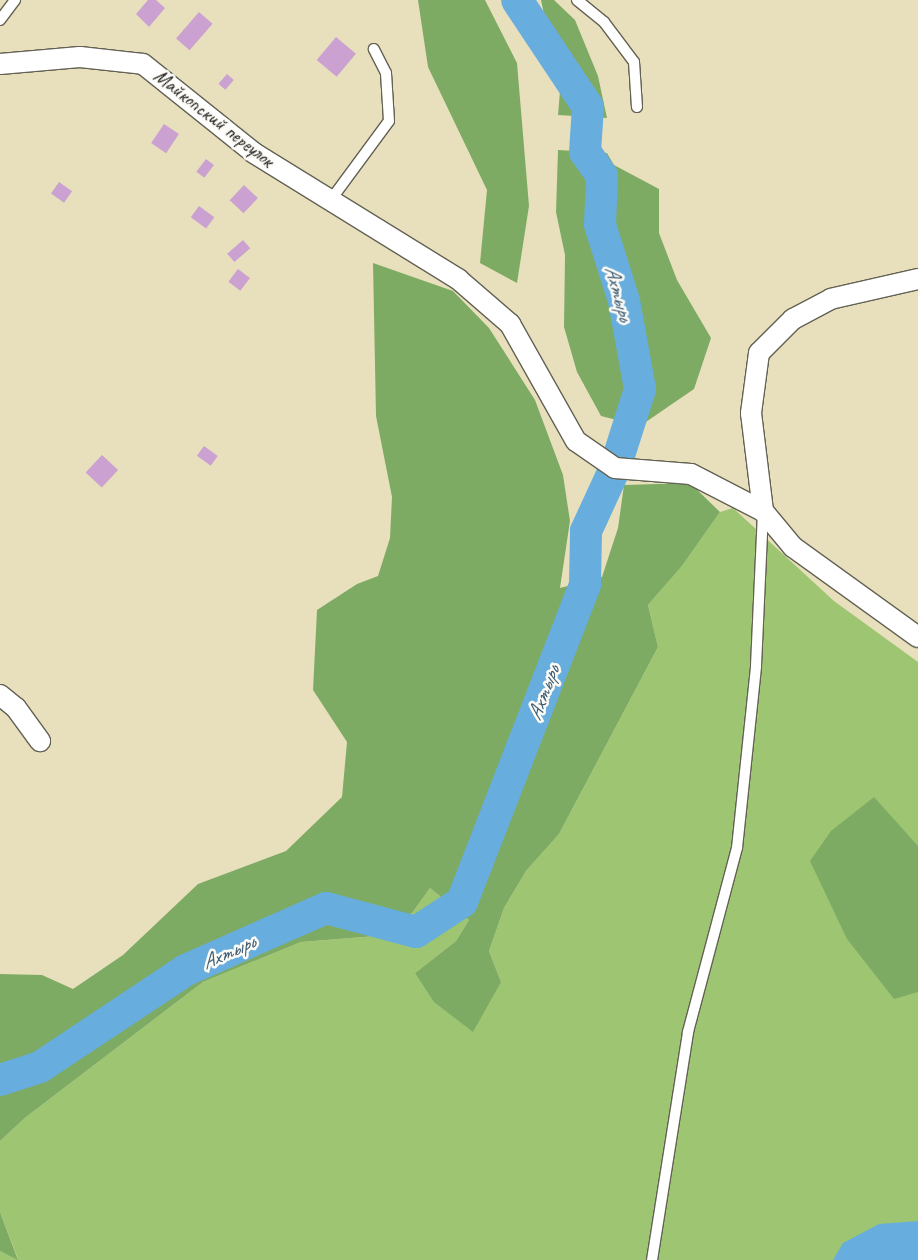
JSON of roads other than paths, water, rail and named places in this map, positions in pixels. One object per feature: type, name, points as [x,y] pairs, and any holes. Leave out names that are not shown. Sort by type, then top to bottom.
[{"type":"street","name":"Майкопский переулок","points":[[0,64],[80,57],[143,64],[254,153],[458,279],[510,324],[576,441],[615,468],[691,474],[763,512]]},
{"type":"street","points":[[918,279],[831,299],[793,318],[759,353],[751,413],[763,512],[793,547],[918,637]]},
{"type":"street","points":[[0,696],[16,708],[40,741]]},
{"type":"lane","points":[[0,20],[15,0]]},
{"type":"lane","points":[[577,0],[604,22],[634,62],[637,107]]},
{"type":"lane","points":[[330,201],[389,120],[386,74],[374,49]]},
{"type":"lane","points":[[652,1260],[688,1032],[737,848],[756,666],[763,512]]},
{"type":"water","points":[[918,1221],[918,1260],[833,1260],[843,1243],[879,1224]]},
{"type":"waterway","name":"Ахтырь","points":[[0,1080],[40,1067],[186,970],[326,908],[416,932],[462,902],[585,585],[586,531],[615,468],[640,389],[624,301],[600,225],[602,176],[585,152],[588,107],[517,0]]}]
